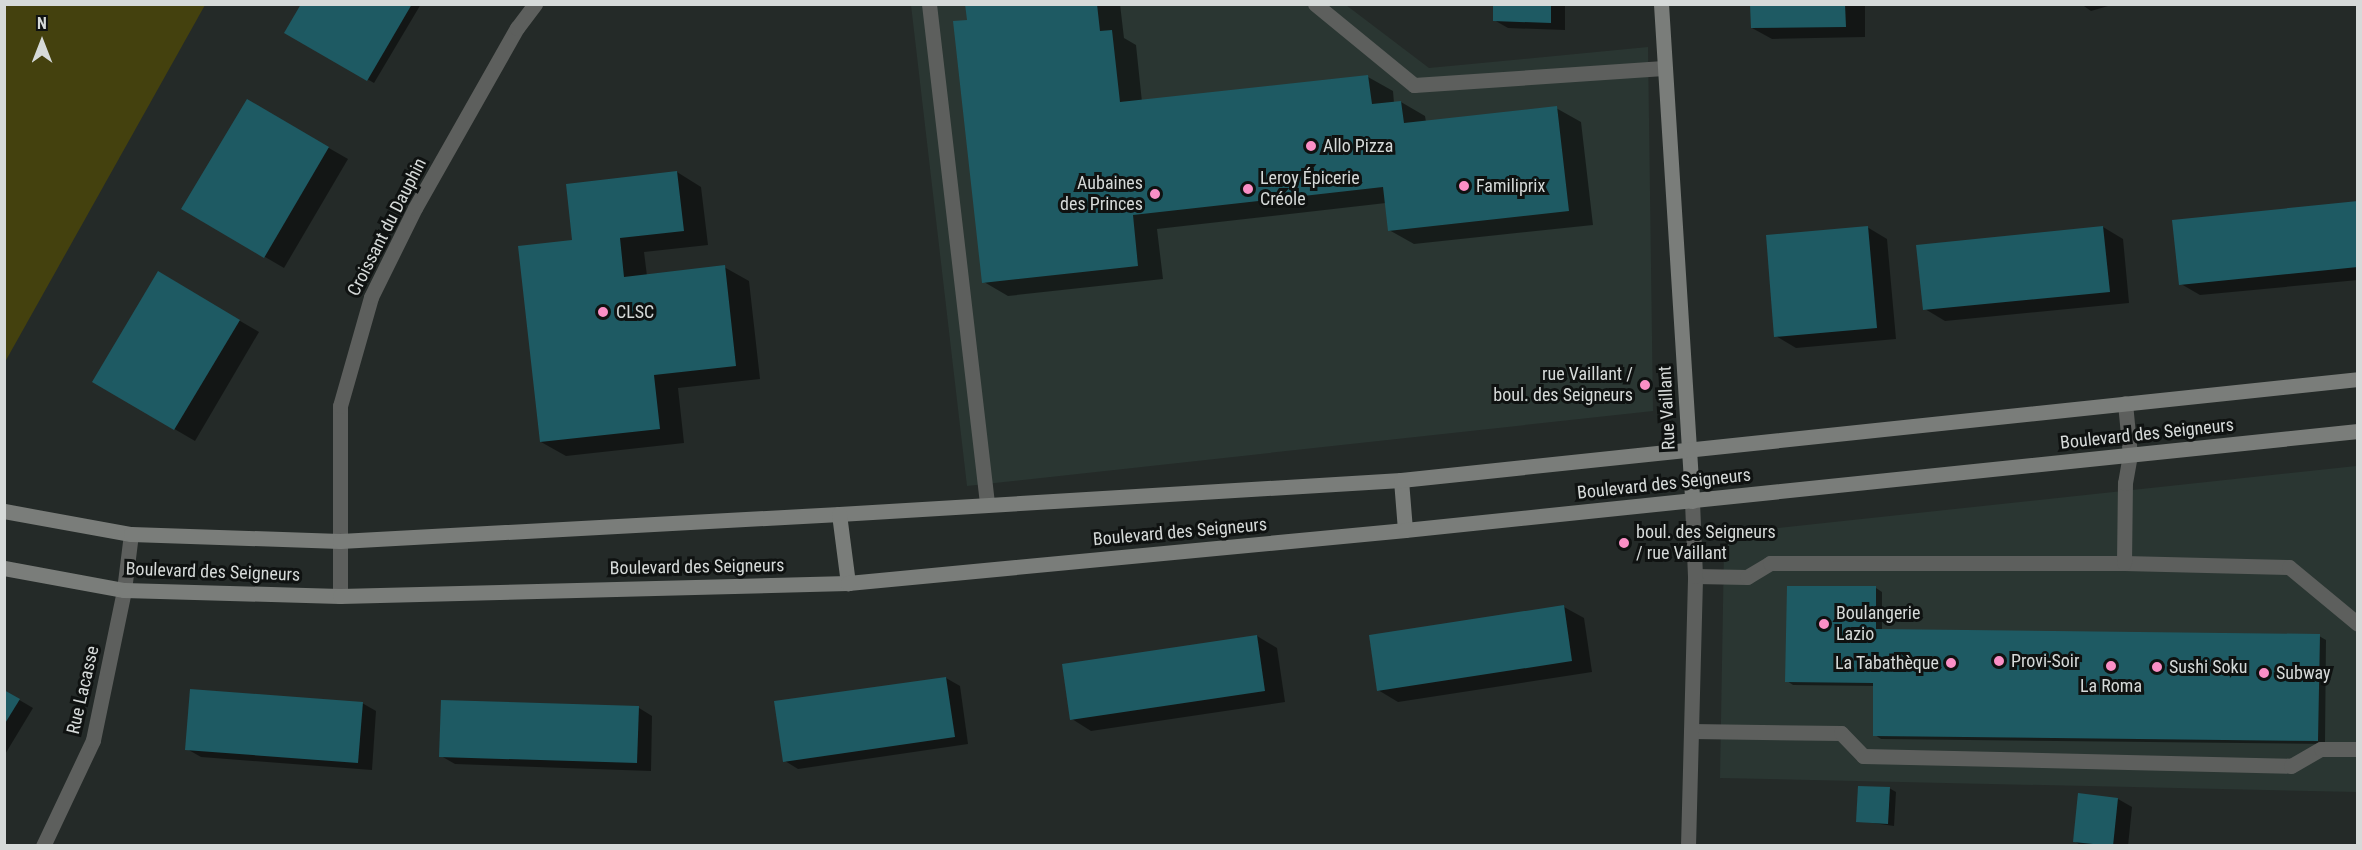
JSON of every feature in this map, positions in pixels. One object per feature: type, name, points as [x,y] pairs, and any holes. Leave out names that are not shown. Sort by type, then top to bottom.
[{"type":"street","name":"Croissant du Dauphin","points":[[340,596],[340,406],[371,297],[414,208],[517,28],[535,4]]},
{"type":"street","points":[[929,4],[987,502]]},
{"type":"street","points":[[1315,4],[1414,85],[1663,68]]},
{"type":"street","name":"Rue Vaillant","points":[[1661,4],[1663,68],[1689,449],[1695,576],[1688,846]]},
{"type":"street","name":"Boulevard des Seigneurs","points":[[4,511],[131,534],[340,541],[839,514],[987,502],[1401,480],[2358,379]]},
{"type":"street","points":[[2124,563],[2125,483],[2130,455],[2125,403]]},
{"type":"street","name":"Boulevard des Seigneurs","points":[[4,568],[124,590],[340,596],[848,583],[1406,530],[2358,431]]},
{"type":"street","points":[[1401,480],[1406,530]]},
{"type":"street","points":[[839,514],[848,583]]},
{"type":"street","name":"Rue Lacasse","points":[[44,846],[93,740],[124,590],[131,534]]},
{"type":"street","points":[[1695,576],[1748,577],[1770,563],[2124,563],[2289,567],[2358,624]]},
{"type":"street","points":[[1691,731],[1841,733],[1863,756],[2291,766],[2321,749],[2358,749]]},
{"type":"shaded area","points":[[4,5],[205,5],[5,362]]},
{"type":"shaded area","points":[[911,5],[1346,5],[1429,68],[1648,47],[1653,411],[967,486]]},
{"type":"shaded area","points":[[2356,466],[2357,792],[1720,778],[1724,548],[1740,532]]},
{"type":"building","points":[[301,4],[412,4],[367,81],[284,33]]},
{"type":"building","points":[[965,4],[1097,4],[1100,31],[1112,30],[1120,102],[1368,75],[1372,104],[1401,101],[1404,123],[1557,106],[1569,211],[1388,231],[1383,187],[1133,215],[1138,266],[982,283],[953,21],[967,20]]},
{"type":"building","points":[[1493,4],[1551,4],[1551,23],[1493,21]]},
{"type":"building","points":[[1750,4],[1845,4],[1846,27],[1751,28]]},
{"type":"building","points":[[247,99],[329,147],[264,258],[181,209]]},
{"type":"building","points":[[677,171],[684,231],[620,238],[624,277],[725,265],[736,366],[654,375],[660,429],[540,442],[518,246],[572,240],[566,184]]},
{"type":"building","points":[[2358,201],[2358,267],[2179,285],[2172,220]]},
{"type":"building","points":[[1868,226],[1877,328],[1774,337],[1766,235]]},
{"type":"building","points":[[2103,226],[2110,292],[1923,310],[1916,245]]},
{"type":"building","points":[[158,271],[240,320],[174,430],[92,382]]},
{"type":"building","points":[[1787,586],[1876,586],[1876,629],[2320,634],[2318,741],[1873,736],[1873,683],[1785,682]]},
{"type":"building","points":[[1564,605],[1572,661],[1377,691],[1369,635]]},
{"type":"building","points":[[1257,635],[1265,691],[1070,720],[1062,664]]},
{"type":"building","points":[[946,677],[955,737],[783,762],[774,701]]},
{"type":"building","points":[[190,689],[363,702],[358,763],[185,750]]},
{"type":"building","points":[[4,690],[20,699],[4,725]]},
{"type":"building","points":[[441,700],[639,706],[637,763],[439,757]]},
{"type":"building","points":[[1858,786],[1890,787],[1888,824],[1856,822]]},
{"type":"building","points":[[2078,793],[2118,798],[2113,846],[2073,842]]},
{"type":"place","name":"Allo Pizza","points":[[1311,146]]},
{"type":"place","name":"Familiprix","points":[[1464,186]]},
{"type":"place","name":"Leroy Épicerie Créole","points":[[1248,189]]},
{"type":"place","name":"Aubaines des Princes","points":[[1155,194]]},
{"type":"place","name":"CLSC","points":[[603,312]]},
{"type":"place","name":"rue Vaillant / boul. des Seigneurs","points":[[1645,385]]},
{"type":"place","name":"boul. des Seigneurs / rue Vaillant","points":[[1624,543]]},
{"type":"place","name":"Boulangerie Lazio","points":[[1824,624]]},
{"type":"place","name":"Provi-Soir","points":[[1999,661]]},
{"type":"place","name":"La Tabathèque","points":[[1951,663]]},
{"type":"place","name":"La Roma","points":[[2111,666]]},
{"type":"place","name":"Sushi Soku","points":[[2157,667]]},
{"type":"place","name":"Subway","points":[[2264,673]]}]
